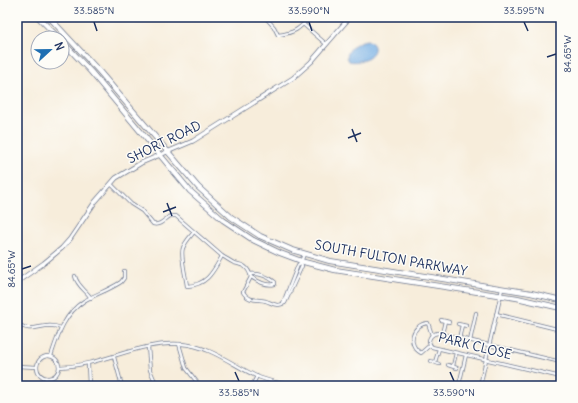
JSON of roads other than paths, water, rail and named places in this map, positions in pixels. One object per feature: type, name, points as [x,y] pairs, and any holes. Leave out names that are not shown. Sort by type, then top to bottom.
[{"type":"highway","points":[[38,17],[51,30]]},
{"type":"highway","name":"SOUTH FULTON PARKWAY","points":[[49,17],[100,71],[206,195],[231,217],[260,236],[304,254],[361,266],[531,293],[561,300]]},
{"type":"highway","name":"SOUTH FULTON PARKWAY","points":[[70,50],[91,72],[190,191],[223,220],[253,240],[280,254],[301,262],[335,270],[517,298],[561,308]]},
{"type":"street","points":[[265,17],[278,34],[288,34],[296,31],[310,17]]},
{"type":"street","name":"SHORT ROAD","points":[[17,282],[62,248],[110,183],[135,166],[193,141],[282,86],[302,71],[350,17]]},
{"type":"street","points":[[304,24],[326,44]]},
{"type":"street","points":[[110,183],[123,197],[142,211],[153,224],[157,225],[170,216],[176,216],[222,256],[230,261],[241,264],[250,276],[260,282],[270,285],[275,284],[275,282],[270,278],[261,274],[250,276]]},
{"type":"street","points":[[194,232],[182,248],[187,286],[199,284],[206,280],[222,256]]},
{"type":"street","points":[[286,297],[284,292],[302,266],[301,262],[304,254]]},
{"type":"street","points":[[51,356],[65,320],[75,308],[121,282],[124,278],[124,271]]},
{"type":"street","points":[[76,276],[76,281],[91,298]]},
{"type":"street","points":[[250,276],[243,292],[245,295],[258,301],[266,301],[274,305],[282,304],[293,281]]},
{"type":"street","points":[[480,386],[502,289]]},
{"type":"street","points":[[470,341],[476,313]]},
{"type":"street","points":[[496,314],[561,330]]},
{"type":"street","points":[[441,320],[449,322]]},
{"type":"street","points":[[442,334],[445,321]]},
{"type":"street","points":[[17,323],[27,328],[35,329],[51,325],[61,328]]},
{"type":"street","points":[[430,345],[420,353],[417,351],[412,341],[412,334],[415,329],[423,323],[428,323],[432,335]]},
{"type":"street","points":[[458,324],[467,326]]},
{"type":"street","points":[[459,339],[462,325]]},
{"type":"street","name":"PARK CLOSE","points":[[561,362],[442,334],[432,335],[429,340],[432,347],[439,349],[561,377]]},
{"type":"street","points":[[59,367],[88,364],[148,347],[165,344],[179,344],[202,348],[216,353],[257,376],[291,386]]},
{"type":"street","points":[[179,344],[186,368],[200,386]]},
{"type":"street","points":[[148,347],[150,370],[157,386]]},
{"type":"street","points":[[435,362],[439,349]]},
{"type":"street","points":[[453,366],[456,353]]},
{"type":"street","points":[[459,385],[466,355]]},
{"type":"street","points":[[51,356],[57,360],[59,367],[54,377],[46,378],[38,373],[37,367],[41,358],[51,356]]},
{"type":"street","points":[[114,357],[122,386]]},
{"type":"street","points":[[431,361],[439,364]]},
{"type":"street","points":[[88,364],[90,372],[89,386]]},
{"type":"street","points":[[448,365],[457,368]]},
{"type":"street","points":[[17,366],[37,367]]},
{"type":"street","points":[[252,386],[257,376]]},
{"type":"street","points":[[46,378],[46,386]]},
{"type":"water","points":[[367,40],[374,48],[373,52],[360,61],[349,61],[347,57],[351,48],[357,43]]}]
